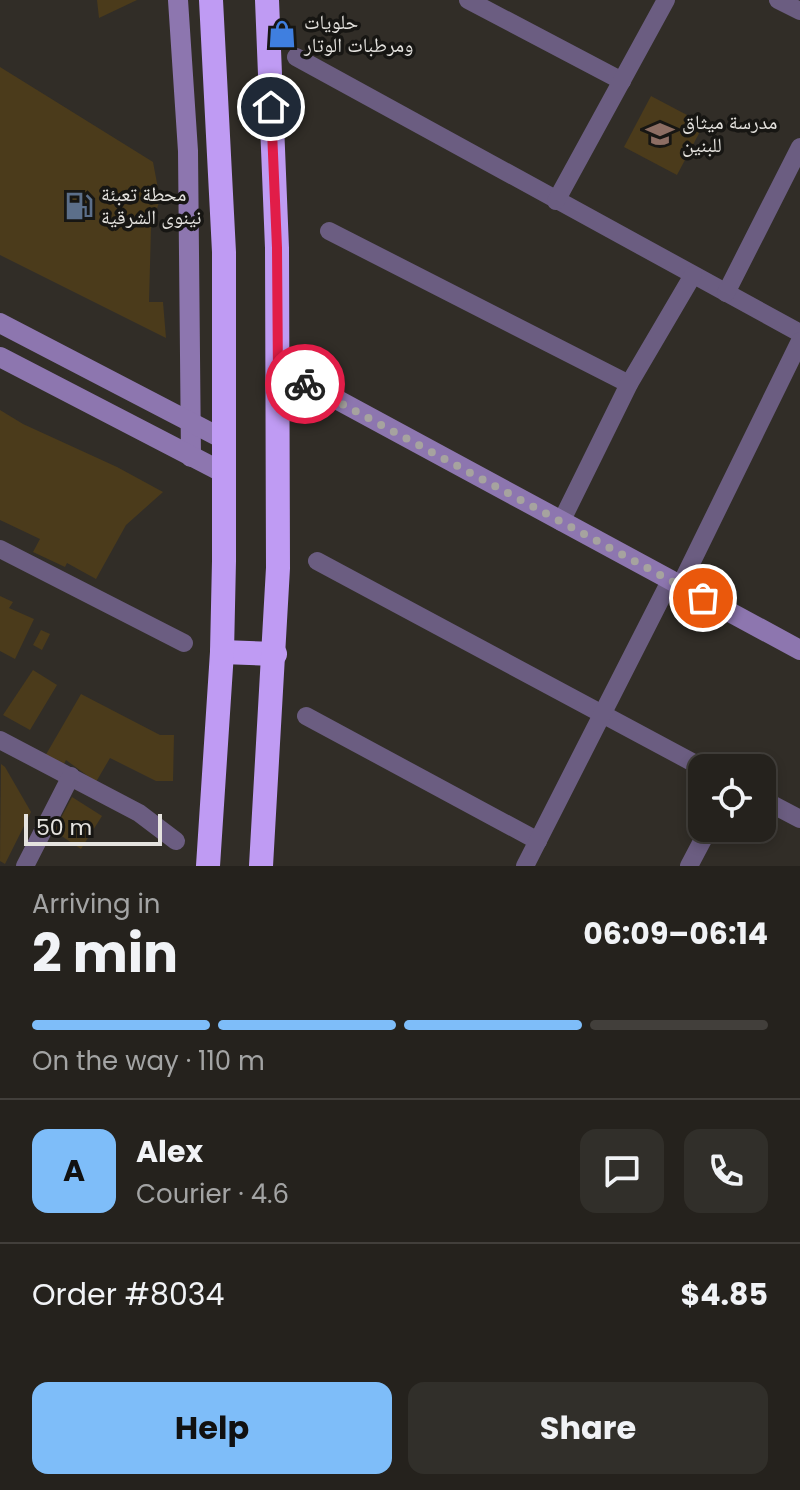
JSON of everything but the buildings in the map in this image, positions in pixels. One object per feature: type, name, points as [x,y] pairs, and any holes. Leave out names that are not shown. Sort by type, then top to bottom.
[{"type":"highway","points":[[208,866],[222,652],[224,473],[224,252],[211,0]]},
{"type":"highway","points":[[261,866],[278,568],[277,248],[267,0]]},
{"type":"highway","points":[[222,652],[275,654]]},
{"type":"street","points":[[178,0],[188,151],[191,457]]},
{"type":"street","points":[[468,0],[622,81]]},
{"type":"street","points":[[556,201],[666,0]]},
{"type":"street","points":[[778,0],[800,11]]},
{"type":"street","points":[[296,57],[800,333]]},
{"type":"street","points":[[726,293],[800,147]]},
{"type":"street","points":[[329,231],[629,384]]},
{"type":"street","points":[[561,522],[629,384],[693,275]]},
{"type":"street","points":[[0,323],[223,439]]},
{"type":"street","points":[[525,866],[800,341]]},
{"type":"street","points":[[0,357],[224,473]]},
{"type":"street","points":[[278,378],[312,386],[675,583],[798,645]]},
{"type":"street","points":[[0,549],[184,643]]},
{"type":"street","points":[[317,561],[688,760]]},
{"type":"street","points":[[306,716],[538,841]]},
{"type":"street","points":[[0,740],[139,813],[176,841]]},
{"type":"street","points":[[25,866],[71,776]]},
{"type":"street","points":[[776,806],[800,819]]},
{"type":"street","points":[[689,866],[702,842]]},
{"type":"way so far","points":[[305,384],[703,598]]},
{"type":"place","name":"حلويات ومرطبات الوتار","points":[[282,34]]},
{"type":"place","name":"مدرسة ميثاق للبنين","points":[[660,134]]},
{"type":"place","name":"محطة تعبئة نينوى الشرقية","points":[[79,206]]},
{"type":"route","points":[[271,107],[278,378],[305,384]]}]
